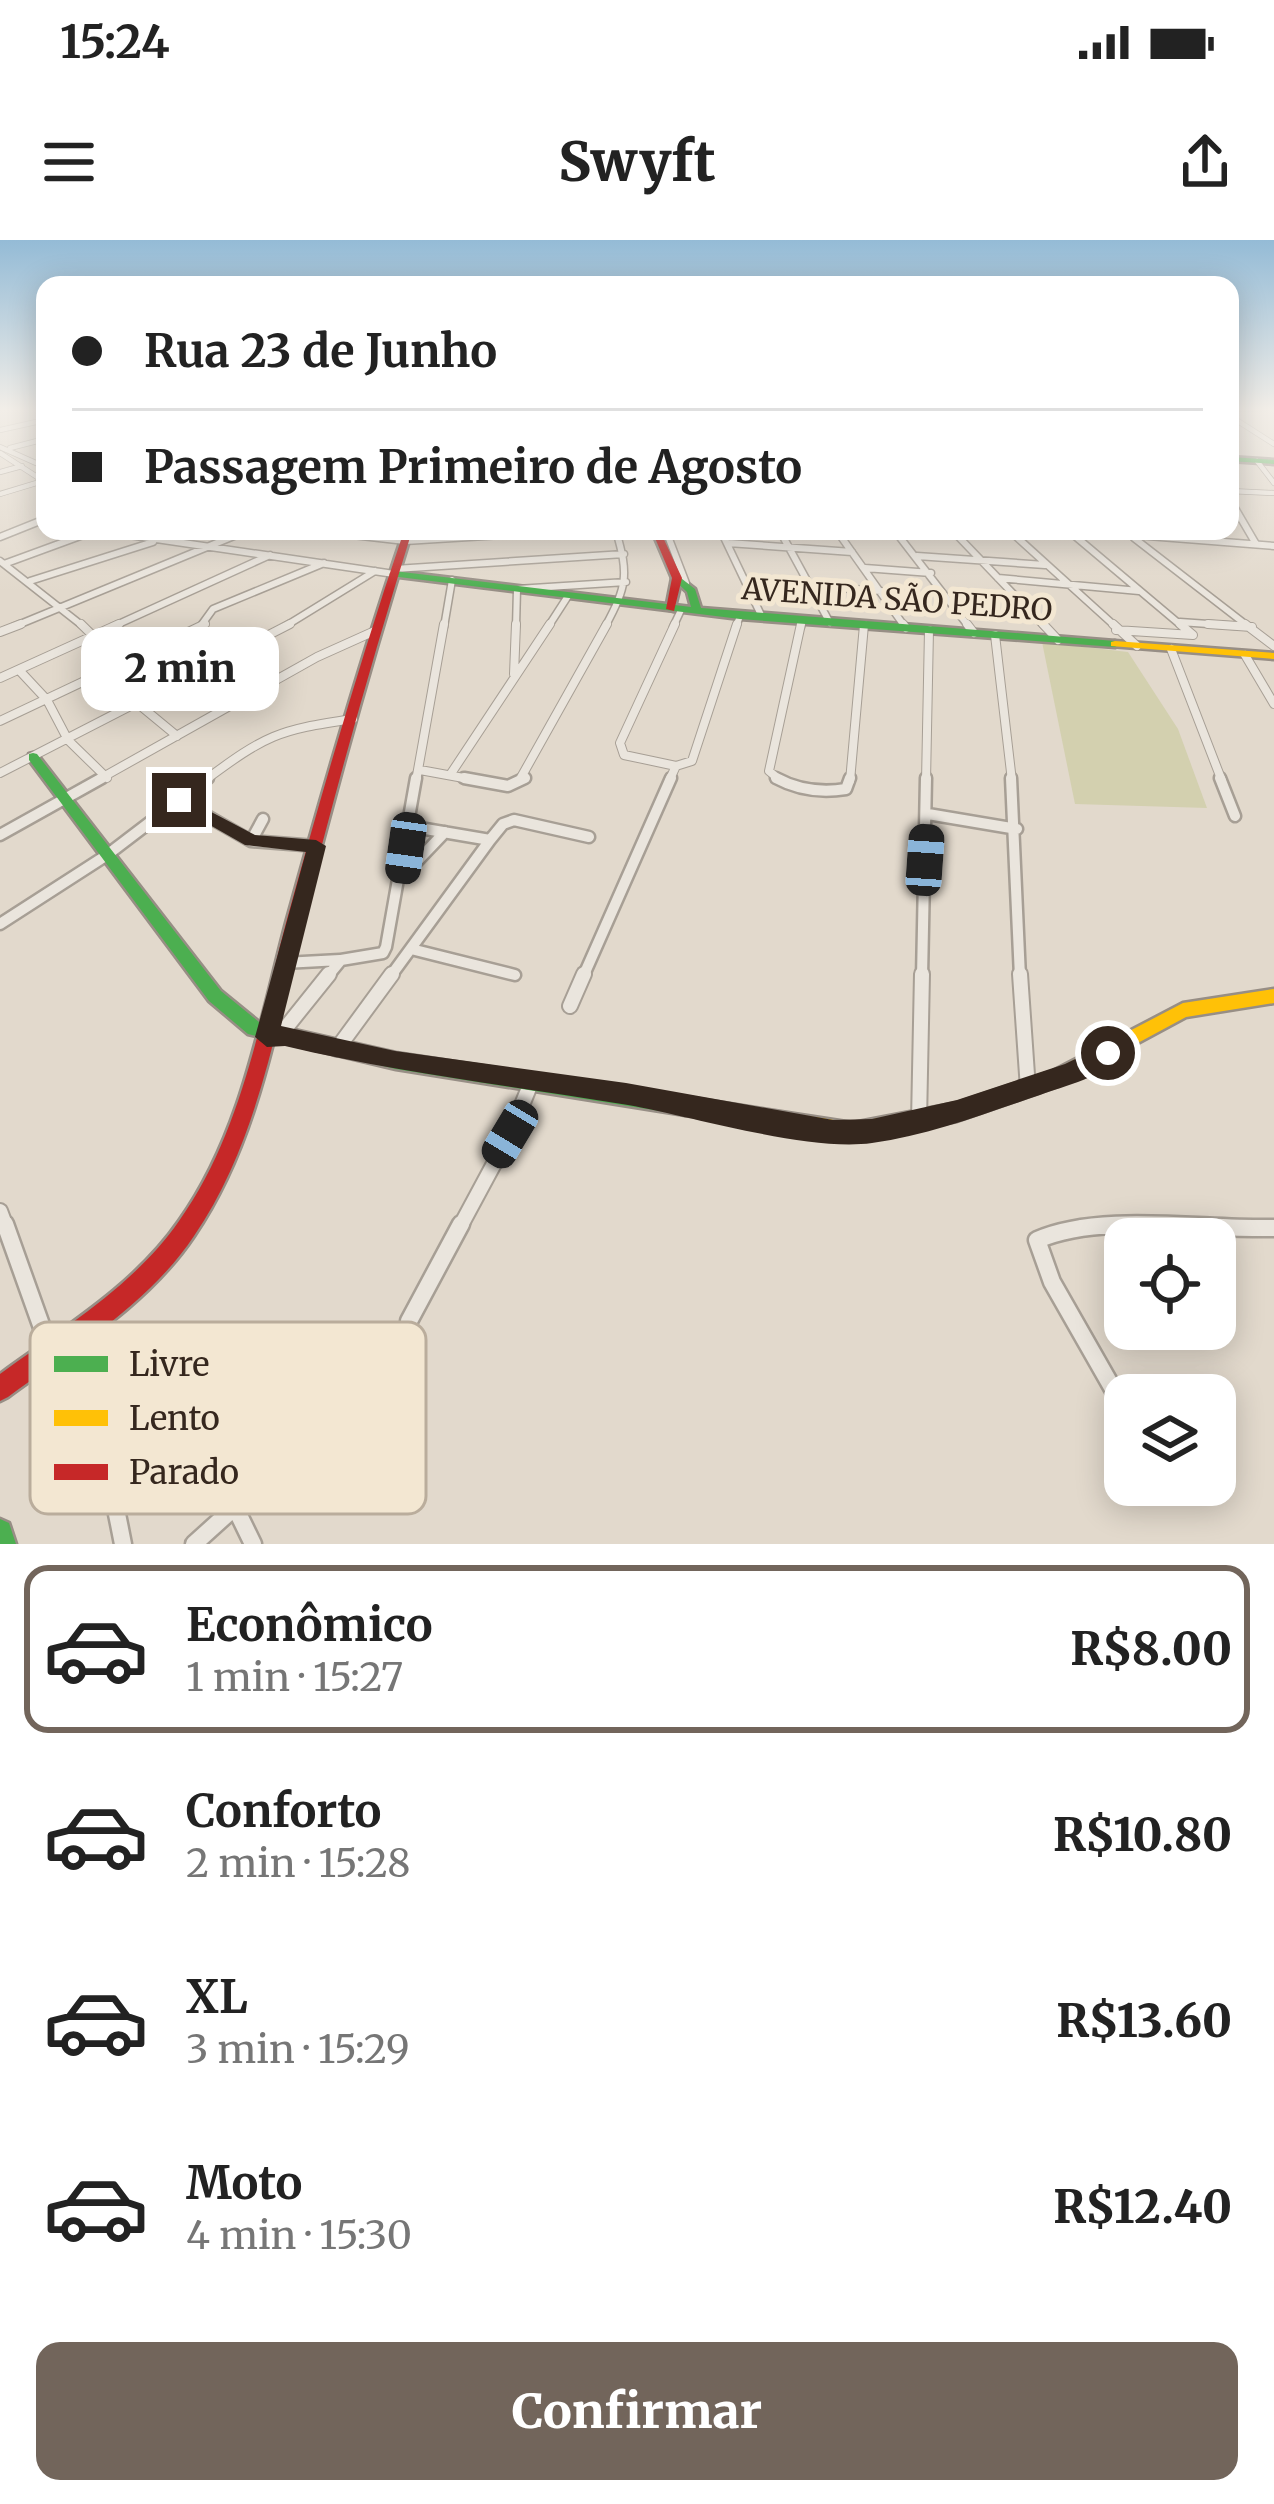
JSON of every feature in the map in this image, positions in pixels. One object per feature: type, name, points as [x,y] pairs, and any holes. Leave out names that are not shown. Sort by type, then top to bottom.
[{"type":"main road","points":[[84,1322],[152,1267],[185,1232],[231,1150],[273,1036],[284,963],[405,540]]},
{"type":"main road","points":[[661,540],[682,581],[683,610]]},
{"type":"main road","name":"AVENIDA SÃO PEDRO","points":[[395,571],[740,616],[1274,656]]},
{"type":"main road","points":[[682,581],[683,610]]},
{"type":"main road","points":[[33,757],[215,996],[251,1029],[337,1049],[833,1132],[872,1131],[1028,1089],[1083,1069],[1183,1010],[1274,996]]},
{"type":"main road","points":[[0,1389],[30,1366]]},
{"type":"main road","points":[[0,1532],[3,1544]]},
{"type":"street","points":[[0,494],[36,483]]},
{"type":"street","points":[[1239,491],[1274,494]]},
{"type":"street","points":[[1239,517],[1256,544]]},
{"type":"street","points":[[0,537],[36,521]]},
{"type":"street","points":[[2,563],[71,540]]},
{"type":"street","points":[[30,581],[158,540],[375,572],[624,554]]},
{"type":"street","points":[[0,632],[230,540]]},
{"type":"street","points":[[420,770],[512,785],[524,779],[620,602],[626,582],[619,540]]},
{"type":"street","points":[[669,540],[682,581]]},
{"type":"street","points":[[726,540],[762,617]]},
{"type":"street","points":[[786,540],[830,622]]},
{"type":"street","points":[[843,540],[906,628]]},
{"type":"street","points":[[903,540],[974,633]]},
{"type":"street","points":[[961,540],[1058,640]]},
{"type":"street","points":[[1020,540],[1137,646]]},
{"type":"street","points":[[1080,540],[1193,635],[1116,630]]},
{"type":"street","points":[[1137,540],[1272,641]]},
{"type":"street","points":[[1226,540],[1274,546]]},
{"type":"street","points":[[728,543],[852,552]]},
{"type":"street","points":[[0,678],[269,555]]},
{"type":"street","points":[[917,556],[1048,566]]},
{"type":"street","points":[[0,722],[204,625],[213,609],[324,562]]},
{"type":"street","points":[[2,563],[62,605],[153,695]]},
{"type":"street","points":[[865,568],[931,573]]},
{"type":"street","points":[[0,773],[307,615],[375,572]]},
{"type":"street","points":[[998,578],[1140,591]]},
{"type":"street","points":[[383,953],[402,877],[452,580]]},
{"type":"street","name":"AVENIDA SÃO PEDRO","points":[[518,589],[626,582]]},
{"type":"street","points":[[810,586],[881,591]]},
{"type":"street","points":[[515,678],[518,589]]},
{"type":"street","points":[[450,775],[568,596]]},
{"type":"street","points":[[683,610],[620,743],[621,753],[676,766],[694,758],[740,616]]},
{"type":"street","points":[[802,620],[769,771],[776,780],[827,792],[848,786],[865,625]]},
{"type":"street","points":[[1177,622],[1256,628]]},
{"type":"street","points":[[0,835],[317,657],[377,630]]},
{"type":"street","points":[[919,1121],[917,1014],[928,814],[929,630]]},
{"type":"street","points":[[995,635],[1017,829],[1017,927],[1028,1089]]},
{"type":"street","points":[[1171,649],[1235,816]]},
{"type":"street","points":[[1245,655],[1274,704]]},
{"type":"street","points":[[19,670],[47,700],[68,740],[106,778]]},
{"type":"street","points":[[136,703],[177,736]]},
{"type":"street","points":[[0,924],[107,855],[268,734],[353,719]]},
{"type":"street","points":[[570,1006],[676,766]]},
{"type":"street","points":[[179,800],[251,841],[316,846]]},
{"type":"street","points":[[928,814],[1017,829]]},
{"type":"street","points":[[251,841],[263,819]]},
{"type":"street","points":[[337,1049],[502,824],[514,820],[589,836]]},
{"type":"street","points":[[408,826],[490,840]]},
{"type":"street","points":[[402,877],[445,832]]},
{"type":"street","points":[[284,963],[408,954],[515,975]]},
{"type":"street","points":[[273,1036],[341,960]]},
{"type":"street","points":[[409,1321],[472,1195],[510,1134],[531,1083]]},
{"type":"street","points":[[0,1211],[7,1258],[37,1322]]},
{"type":"street","points":[[1104,1374],[1052,1282],[1037,1240],[1056,1231],[1091,1228],[1274,1228]]},
{"type":"street","points":[[118,1514],[123,1544]]},
{"type":"street","points":[[194,1544],[228,1514]]},
{"type":"street","points":[[238,1514],[253,1544]]},
{"type":"shaded area","points":[[1042,642],[1128,652],[1178,729],[1207,808],[1075,804]]},
{"type":"traffic: fast","points":[[394,574],[740,616],[1115,644]]},
{"type":"traffic: fast","points":[[677,578],[692,591],[697,611]]},
{"type":"traffic: fast","points":[[33,757],[215,996],[254,1029],[396,1061],[685,1106]]},
{"type":"traffic: fast","points":[[0,1532],[3,1544]]},
{"type":"traffic: slow","points":[[1115,644],[1274,656]]},
{"type":"traffic: slow","points":[[685,1106],[853,1132],[957,1112],[1058,1078],[1183,1010],[1274,996]]},
{"type":"traffic: jam","points":[[91,1322],[167,1254],[208,1196],[226,1159],[254,1082],[334,776],[405,540]]},
{"type":"traffic: jam","points":[[660,540],[677,578],[671,609]]},
{"type":"traffic: jam","points":[[0,1389],[30,1367]]},
{"type":"route","points":[[179,800],[251,841],[316,846],[267,1037],[285,1036],[395,1061],[626,1094],[833,1132],[872,1131],[957,1112],[1083,1069],[1108,1053]]}]
